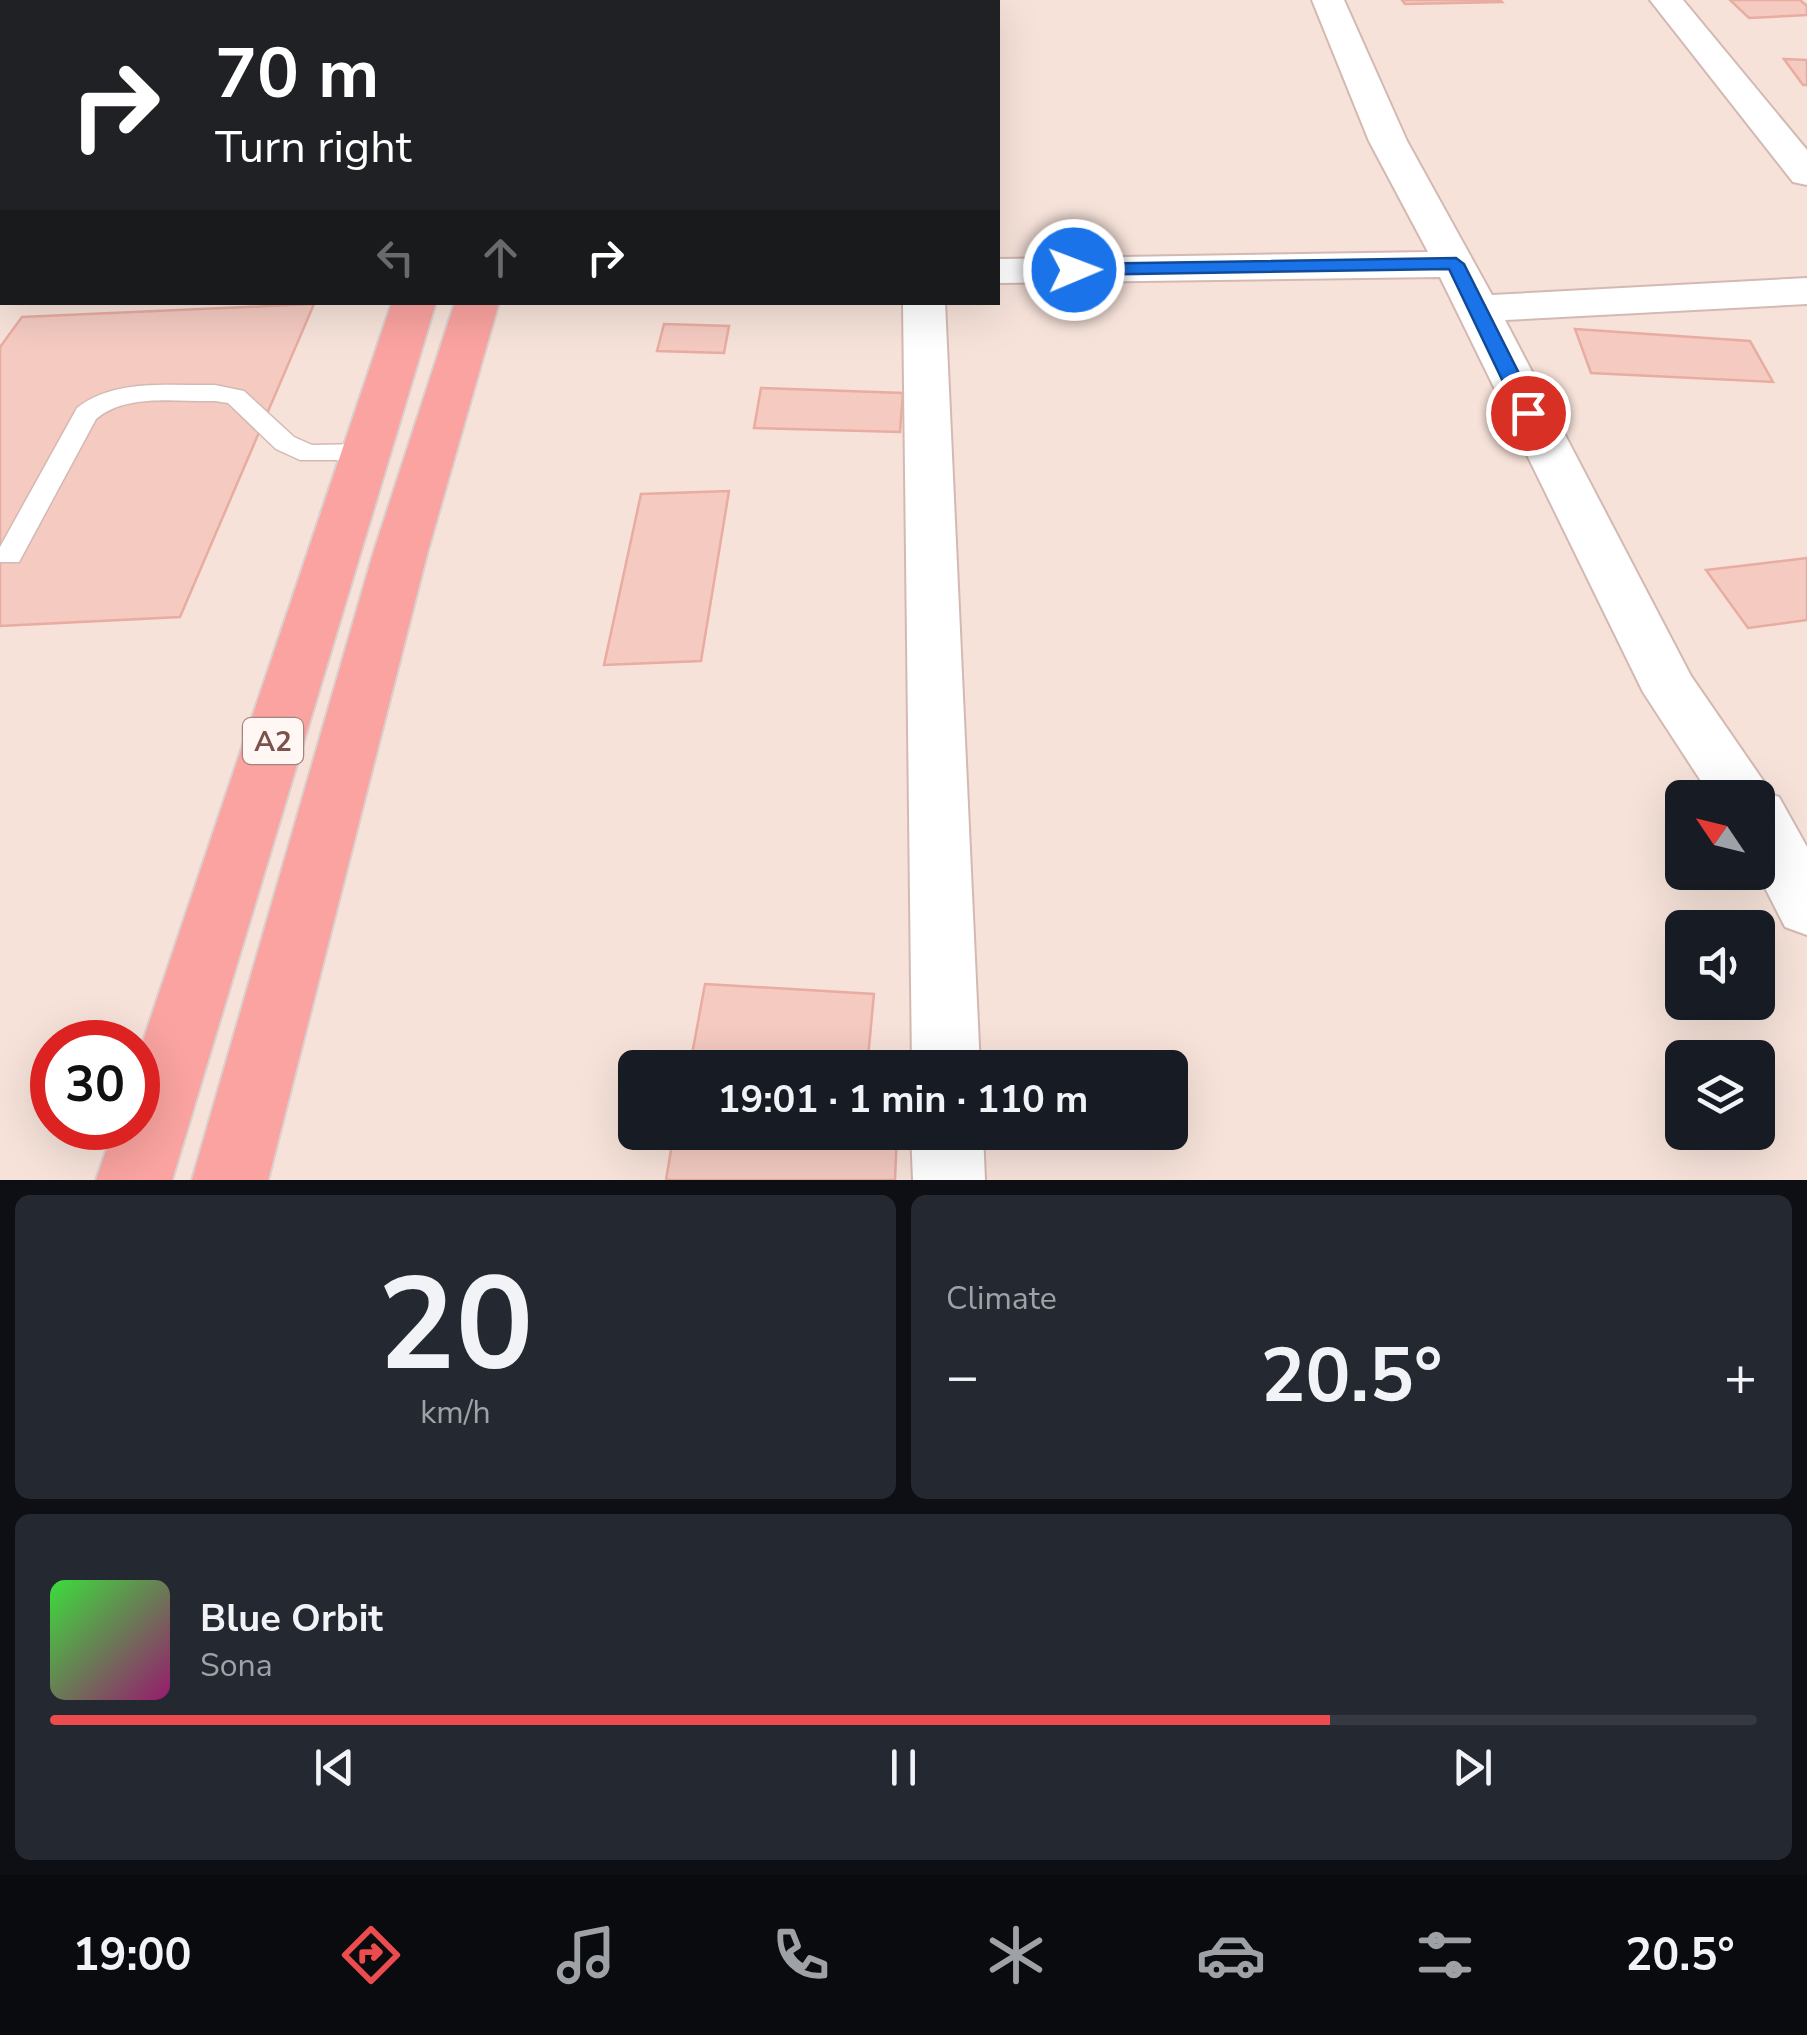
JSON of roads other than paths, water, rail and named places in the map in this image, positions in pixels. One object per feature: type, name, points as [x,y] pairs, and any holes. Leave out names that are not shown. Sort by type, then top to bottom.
[{"type":"highway","name":"A2","points":[[134,1180],[413,305]]},
{"type":"highway","name":"A2","points":[[230,1180],[400,554],[476,305]]},
{"type":"street","points":[[1328,0],[1388,141],[1456,264],[1475,309],[1672,692],[1733,780]]},
{"type":"street","points":[[1666,0],[1807,174]]},
{"type":"street","points":[[1000,270],[1456,264]]},
{"type":"street","points":[[1475,309],[1807,290]]},
{"type":"street","points":[[924,305],[945,1050]]},
{"type":"street","points":[[1775,848],[1807,907]]},
{"type":"street","points":[[948,1150],[949,1180]]},
{"type":"lane","points":[[9,555],[86,414],[102,401],[126,395],[226,395],[236,397],[285,443],[309,454],[366,452]]}]
